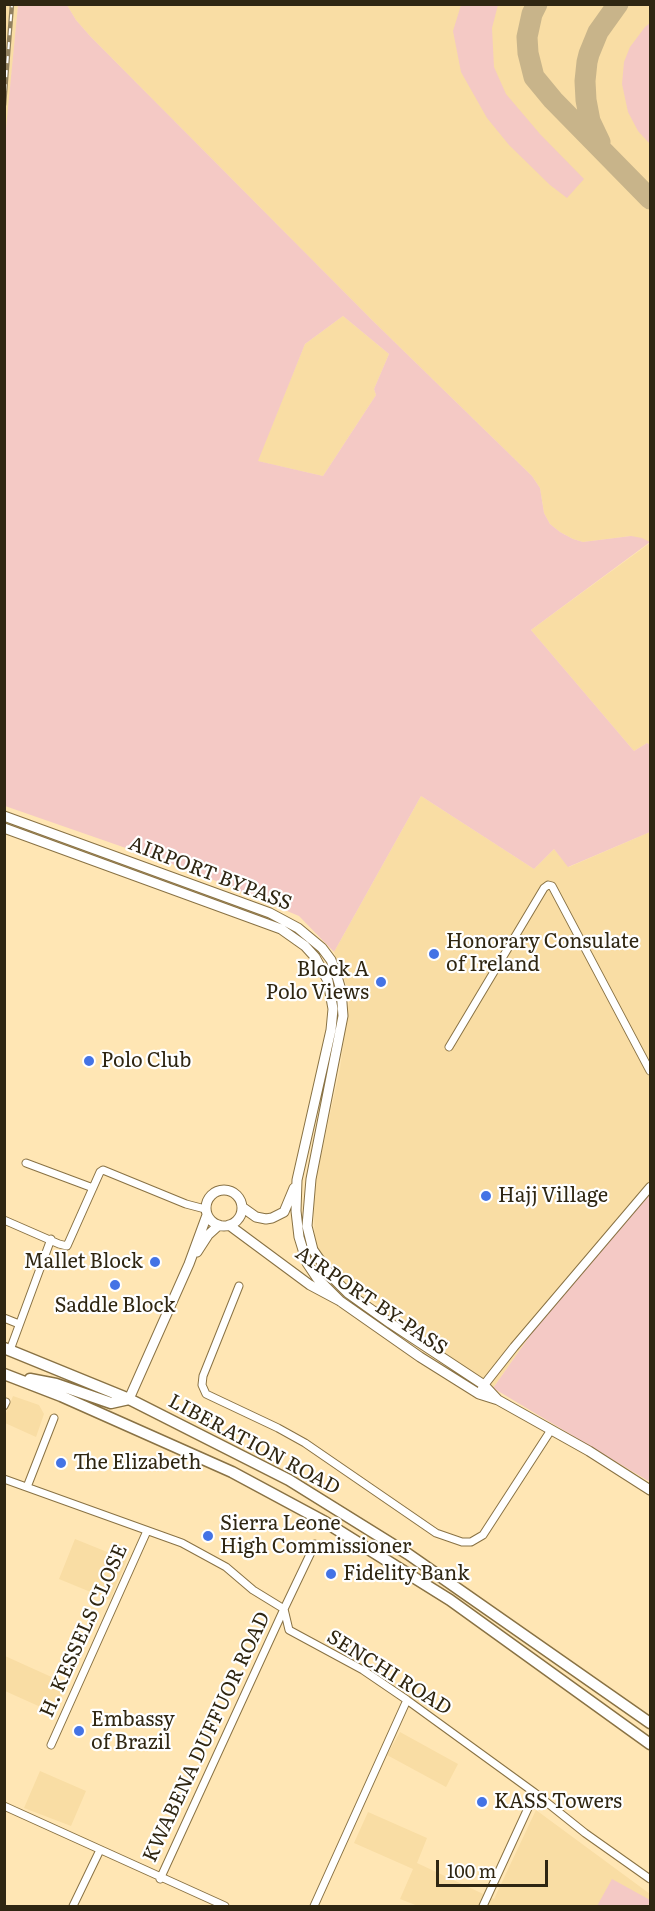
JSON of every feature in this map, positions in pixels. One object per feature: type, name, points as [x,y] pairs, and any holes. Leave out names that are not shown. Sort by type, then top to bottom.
[{"type":"highway","name":"LIBERATION ROAD","points":[[7,1349],[129,1399],[299,1486],[408,1554],[651,1723]]},
{"type":"highway","name":"LIBERATION ROAD","points":[[4,1374],[61,1396],[232,1472],[325,1522],[450,1600],[651,1744]]},
{"type":"highway","points":[[21,1381],[28,1379],[56,1384],[111,1403],[129,1399]]},
{"type":"main road","name":"AIRPORT BYPASS","points":[[4,816],[270,913],[298,928],[322,948],[331,960],[341,990],[343,1016],[311,1179],[307,1226],[313,1250],[319,1261],[338,1285],[348,1293]]},
{"type":"main road","name":"AIRPORT BYPASS","points":[[4,828],[281,929],[305,946],[315,957],[328,981],[333,1009],[327,1052],[297,1180],[296,1211],[298,1237],[302,1251],[317,1278],[340,1301]]},
{"type":"main road","points":[[242,1207],[266,1219],[278,1216],[288,1205],[297,1180]]},
{"type":"main road","points":[[129,1399],[189,1264],[206,1212],[207,1200],[219,1190],[227,1189],[235,1192],[242,1207],[239,1219],[208,1235],[189,1264]]},
{"type":"main road","points":[[206,1212],[214,1223],[224,1226]]},
{"type":"main road","name":"AIRPORT BY-PASS","points":[[224,1226],[310,1285],[340,1301],[420,1357],[479,1394],[498,1400],[651,1490]]},
{"type":"main road","name":"AIRPORT BY-PASS","points":[[348,1293],[484,1384],[498,1400]]},
{"type":"street","points":[[449,1047],[544,888],[548,885],[552,886],[651,1071]]},
{"type":"street","points":[[26,1163],[93,1188]]},
{"type":"street","points":[[4,1220],[67,1246],[100,1172],[103,1170],[206,1212]]},
{"type":"street","points":[[479,1394],[484,1384],[521,1338],[651,1187]]},
{"type":"street","points":[[7,1349],[19,1324],[51,1239]]},
{"type":"street","points":[[239,1286],[203,1376],[202,1385],[206,1394],[305,1443],[436,1533],[462,1542],[471,1542],[483,1535],[551,1430]]},
{"type":"street","points":[[4,1318],[19,1324]]},
{"type":"street","points":[[27,1487],[54,1418]]},
{"type":"street","points":[[5,1480],[182,1543],[226,1567],[253,1590],[284,1608]]},
{"type":"street","name":"H. KESSELS CLOSE","points":[[51,1745],[147,1531]]},
{"type":"street","name":"KWABENA DUFFUOR ROAD","points":[[160,1879],[315,1544]]},
{"type":"street","name":"SENCHI ROAD","points":[[284,1608],[289,1630],[363,1670],[407,1700],[535,1793],[585,1833],[651,1879]]},
{"type":"street","points":[[314,1906],[407,1700]]},
{"type":"street","points":[[483,1906],[535,1793]]},
{"type":"street","points":[[4,1806],[160,1879],[225,1906]]},
{"type":"street","points":[[73,1906],[100,1850]]},
{"type":"shaded area","points":[[4,5],[18,5],[5,149],[4,149]]},
{"type":"shaded area","points":[[18,5],[67,5],[90,36],[373,321],[532,476],[540,488],[544,513],[550,524],[560,532],[583,542],[631,536],[650,542],[531,630],[634,751],[647,743],[650,745],[650,832],[568,867],[554,849],[534,869],[421,796],[334,952],[299,916],[192,871],[5,806],[4,149]],"holes":[[[343,316],[389,354],[374,389],[376,395],[323,476],[258,461],[305,344]]]},
{"type":"shaded area","points":[[67,5],[650,5],[650,543],[631,536],[583,542],[560,532],[550,524],[544,513],[540,488],[532,476],[373,321],[90,36]]},
{"type":"shaded area","points":[[461,5],[498,5],[492,28],[494,67],[506,94],[540,134],[584,179],[567,198],[550,185],[509,145],[487,118],[461,72],[453,31]]},
{"type":"shaded area","points":[[650,23],[650,144],[638,131],[628,112],[622,84],[624,62],[630,47]]},
{"type":"shaded area","points":[[343,316],[389,354],[374,389],[376,395],[323,476],[257,461],[305,344]]},
{"type":"shaded area","points":[[650,543],[650,745],[647,743],[634,751],[531,630]]},
{"type":"shaded area","points":[[421,796],[534,869],[554,849],[569,867],[650,832],[650,1187],[565,1286],[493,1388],[333,1272],[315,1244],[313,1192],[340,1068],[350,995],[334,952]]},
{"type":"shaded area","points":[[650,1187],[650,1482],[493,1388],[565,1286]]},
{"type":"shaded area","points":[[13,1396],[39,1405],[44,1414],[36,1437],[5,1423],[5,1416]]},
{"type":"shaded area","points":[[75,1539],[127,1560],[110,1600],[59,1579]]},
{"type":"shaded area","points":[[5,1656],[67,1684],[54,1713],[5,1691]]},
{"type":"shaded area","points":[[400,1732],[458,1764],[446,1787],[387,1755]]},
{"type":"shaded area","points":[[40,1771],[86,1791],[71,1826],[24,1808]]},
{"type":"shaded area","points":[[536,1810],[650,1894],[650,1906],[418,1906],[400,1899],[413,1869],[354,1843],[368,1812],[427,1838],[417,1863],[494,1899]]},
{"type":"shaded area","points":[[612,1879],[650,1900],[648,1906],[597,1906]]},
{"type":"taxiway","points":[[537,4],[532,14],[527,37],[534,77],[553,100],[650,199]]},
{"type":"taxiway","points":[[600,142],[590,121],[586,100],[587,62],[598,32],[618,4]]},
{"type":"railway","points":[[4,105],[12,4]]},
{"type":"place","name":"Honorary Consulate of Ireland","points":[[434,954]]},
{"type":"place","name":"Block A Polo Views","points":[[381,982]]},
{"type":"place","name":"Polo Club","points":[[89,1061]]},
{"type":"place","name":"Hajj Village","points":[[486,1196]]},
{"type":"place","name":"Mallet Block","points":[[155,1262]]},
{"type":"place","name":"Saddle Block","points":[[115,1285]]},
{"type":"place","name":"The Elizabeth","points":[[61,1463]]},
{"type":"place","name":"Sierra Leone High Commissioner","points":[[208,1536]]},
{"type":"place","name":"Fidelity Bank","points":[[331,1574]]},
{"type":"place","name":"Embassy of Brazil","points":[[79,1731]]},
{"type":"place","name":"KASS Towers","points":[[482,1802]]}]
